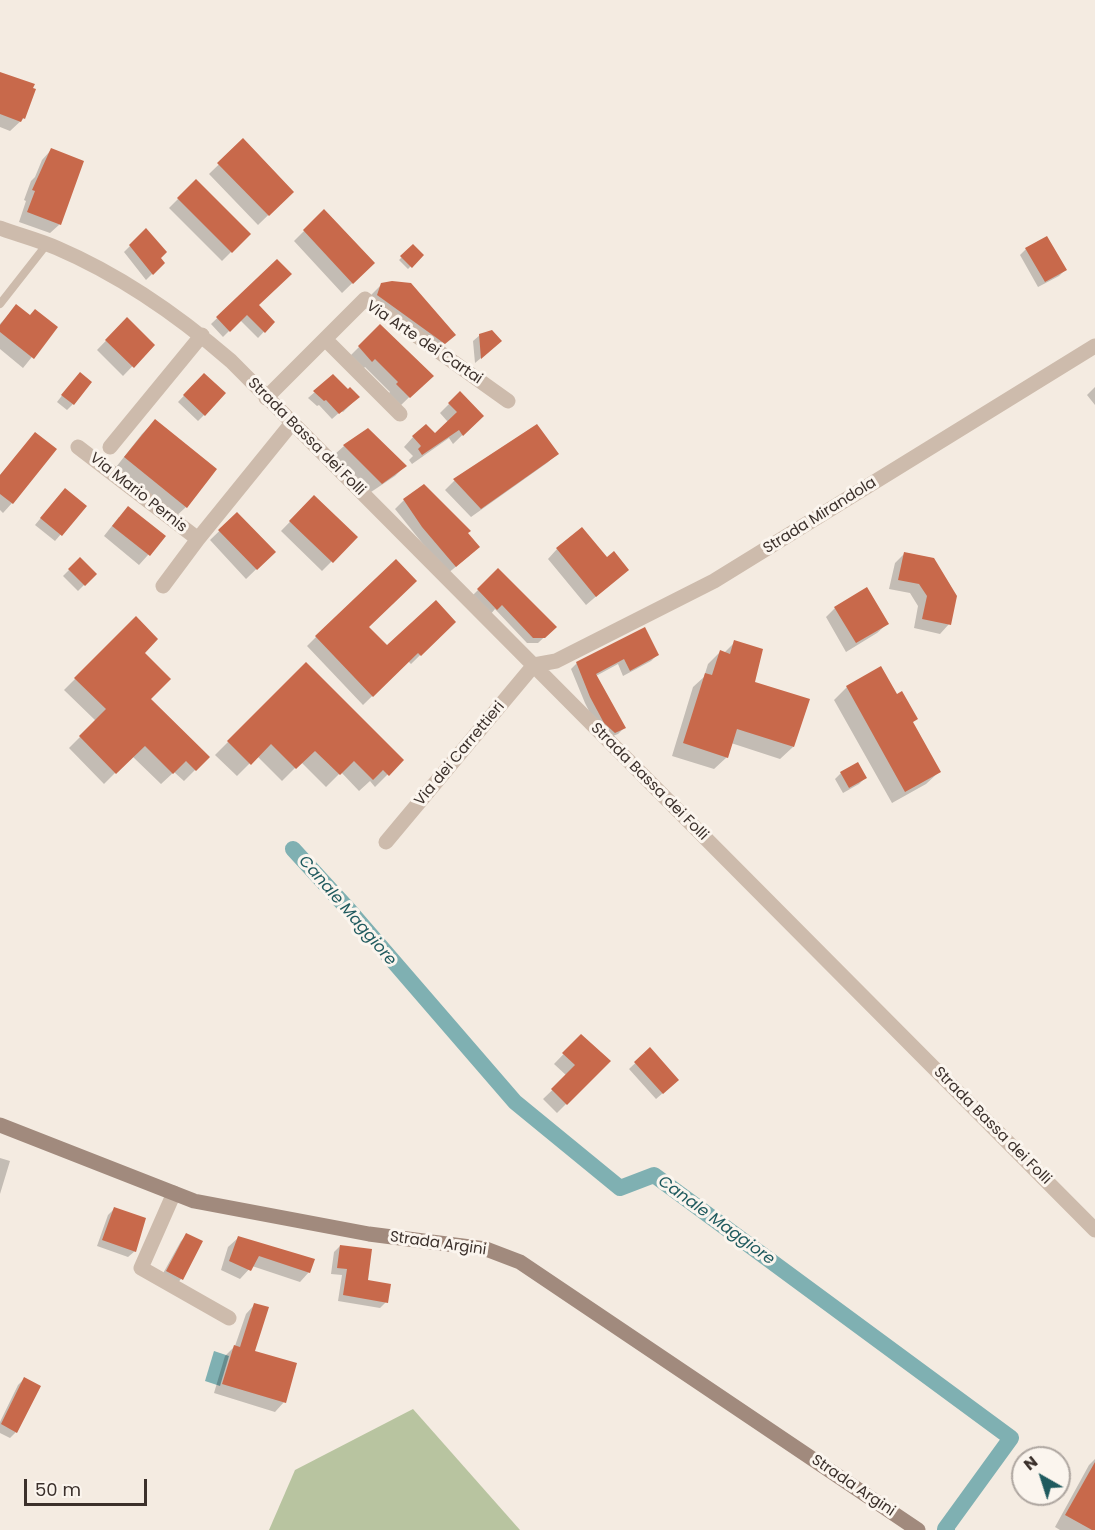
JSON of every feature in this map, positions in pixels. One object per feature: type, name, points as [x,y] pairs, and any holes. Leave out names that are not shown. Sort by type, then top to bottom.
[{"type":"main road","name":"Strada Argini","points":[[0,1125],[194,1201],[369,1234],[486,1249],[520,1262],[918,1530]]},
{"type":"street","name":"Strada Bassa dei Folli","points":[[0,228],[47,244],[137,291],[202,335],[231,361],[1095,1230]]},
{"type":"street","name":"Via Arte dei Cartai","points":[[267,398],[365,299],[508,401]]},
{"type":"street","points":[[110,447],[202,335]]},
{"type":"street","points":[[325,339],[400,414]]},
{"type":"street","name":"Strada Mirandola","points":[[534,665],[556,661],[714,581],[1095,346]]},
{"type":"street","name":"Via Mario Pernis","points":[[163,586],[292,423]]},
{"type":"street","name":"Via Mario Pernis","points":[[78,447],[198,539]]},
{"type":"street","name":"Via dei Carrettieri","points":[[386,842],[534,665]]},
{"type":"street","points":[[174,1194],[141,1268],[229,1318]]},
{"type":"lane","points":[[0,304],[47,244]]},
{"type":"green space","points":[[413,1409],[520,1530],[269,1530],[295,1470]]},
{"type":"water","points":[[214,1351],[229,1356],[220,1386],[205,1381]]},
{"type":"building","points":[[0,72],[35,84],[33,88],[36,89],[25,119],[23,118],[21,122],[0,114]]},
{"type":"building","points":[[243,138],[294,192],[269,216],[217,163]]},
{"type":"building","points":[[51,148],[84,161],[61,225],[27,212],[35,191],[32,190]]},
{"type":"building","points":[[196,179],[251,234],[232,253],[177,198]]},
{"type":"building","points":[[324,209],[375,263],[353,284],[303,230]]},
{"type":"building","points":[[146,228],[167,252],[161,258],[165,263],[153,275],[129,245]]},
{"type":"building","points":[[1047,236],[1067,270],[1045,282],[1025,248]]},
{"type":"building","points":[[413,244],[424,255],[412,268],[400,256]]},
{"type":"building","points":[[277,259],[292,274],[259,305],[275,322],[265,333],[247,315],[230,332],[216,317]]},
{"type":"building","points":[[392,281],[411,283],[456,335],[445,344],[377,295],[381,283]]},
{"type":"building","points":[[16,304],[30,315],[35,309],[58,327],[34,359],[0,332],[0,325]]},
{"type":"building","points":[[127,317],[155,345],[134,368],[105,340]]},
{"type":"building","points":[[380,324],[434,376],[410,398],[375,359],[372,362],[358,346]]},
{"type":"building","points":[[492,330],[502,341],[481,359],[479,334]]},
{"type":"building","points":[[80,372],[92,382],[74,405],[61,395]]},
{"type":"building","points":[[204,373],[226,393],[205,416],[183,395]]},
{"type":"building","points":[[333,374],[360,397],[339,414],[326,400],[324,401],[313,391]]},
{"type":"building","points":[[460,391],[484,416],[463,436],[459,430],[422,455],[418,449],[421,446],[412,436],[426,424],[435,433],[457,412],[448,403]]},
{"type":"building","points":[[155,419],[217,469],[187,508],[124,457]]},
{"type":"building","points":[[537,424],[559,454],[481,509],[453,479]]},
{"type":"building","points":[[368,428],[407,466],[382,484],[343,445]]},
{"type":"building","points":[[35,432],[57,449],[13,504],[0,494],[0,475]]},
{"type":"building","points":[[424,484],[471,531],[468,533],[480,547],[456,567],[422,527],[403,499]]},
{"type":"building","points":[[65,488],[87,506],[62,536],[40,518]]},
{"type":"building","points":[[314,495],[358,537],[333,563],[289,521]]},
{"type":"building","points":[[128,506],[166,536],[150,556],[112,526]]},
{"type":"building","points":[[237,512],[276,552],[257,570],[218,530]]},
{"type":"building","points":[[582,527],[607,557],[614,551],[629,570],[596,597],[556,548]]},
{"type":"building","points":[[904,552],[934,558],[957,596],[951,625],[922,619],[927,596],[919,584],[898,580]]},
{"type":"building","points":[[80,557],[97,574],[85,586],[68,569]]},
{"type":"building","points":[[396,559],[417,581],[369,627],[387,645],[436,600],[456,622],[421,656],[418,653],[373,697],[315,636]]},
{"type":"building","points":[[498,568],[557,627],[545,638],[533,638],[502,605],[497,610],[477,589]]},
{"type":"building","points":[[867,587],[889,624],[856,643],[834,607]]},
{"type":"building","points":[[136,616],[158,639],[145,653],[171,679],[151,699],[210,757],[196,771],[186,761],[173,774],[145,746],[116,774],[79,736],[106,709],[74,678]]},
{"type":"building","points":[[645,627],[659,655],[630,671],[624,659],[596,674],[626,728],[615,733],[604,723],[590,697],[576,662]]},
{"type":"building","points":[[734,640],[763,649],[755,682],[810,699],[794,747],[737,729],[728,758],[683,743],[705,673],[712,675],[720,650],[730,654]]},
{"type":"building","points":[[306,662],[404,760],[389,776],[383,770],[373,780],[354,761],[340,775],[315,751],[296,769],[271,744],[251,765],[227,741]]},
{"type":"building","points":[[881,666],[897,694],[902,691],[918,719],[913,722],[941,772],[905,792],[846,686]]},
{"type":"building","points":[[858,762],[867,778],[849,788],[840,772]]},
{"type":"building","points":[[581,1034],[611,1061],[567,1105],[551,1089],[575,1065],[562,1053]]},
{"type":"building","points":[[650,1047],[679,1080],[663,1094],[634,1062]]},
{"type":"building","points":[[114,1207],[146,1218],[136,1252],[102,1240]]},
{"type":"building","points":[[186,1233],[203,1241],[183,1280],[166,1271]]},
{"type":"building","points":[[238,1236],[315,1259],[310,1273],[259,1256],[251,1271],[229,1261]]},
{"type":"building","points":[[340,1245],[372,1249],[368,1280],[391,1284],[388,1303],[343,1295],[347,1269],[337,1268]]},
{"type":"building","points":[[254,1303],[269,1307],[255,1351],[297,1363],[286,1403],[222,1384],[234,1345],[240,1347]]},
{"type":"building","points":[[24,1377],[41,1386],[17,1433],[1,1424]]},
{"type":"building","points":[[1095,1462],[1095,1530],[1065,1515]]},
{"type":"waterway","name":"Canale Maggiore","points":[[293,849],[349,910],[515,1102],[620,1188],[654,1175],[1011,1438],[945,1529],[947,1530]]}]
